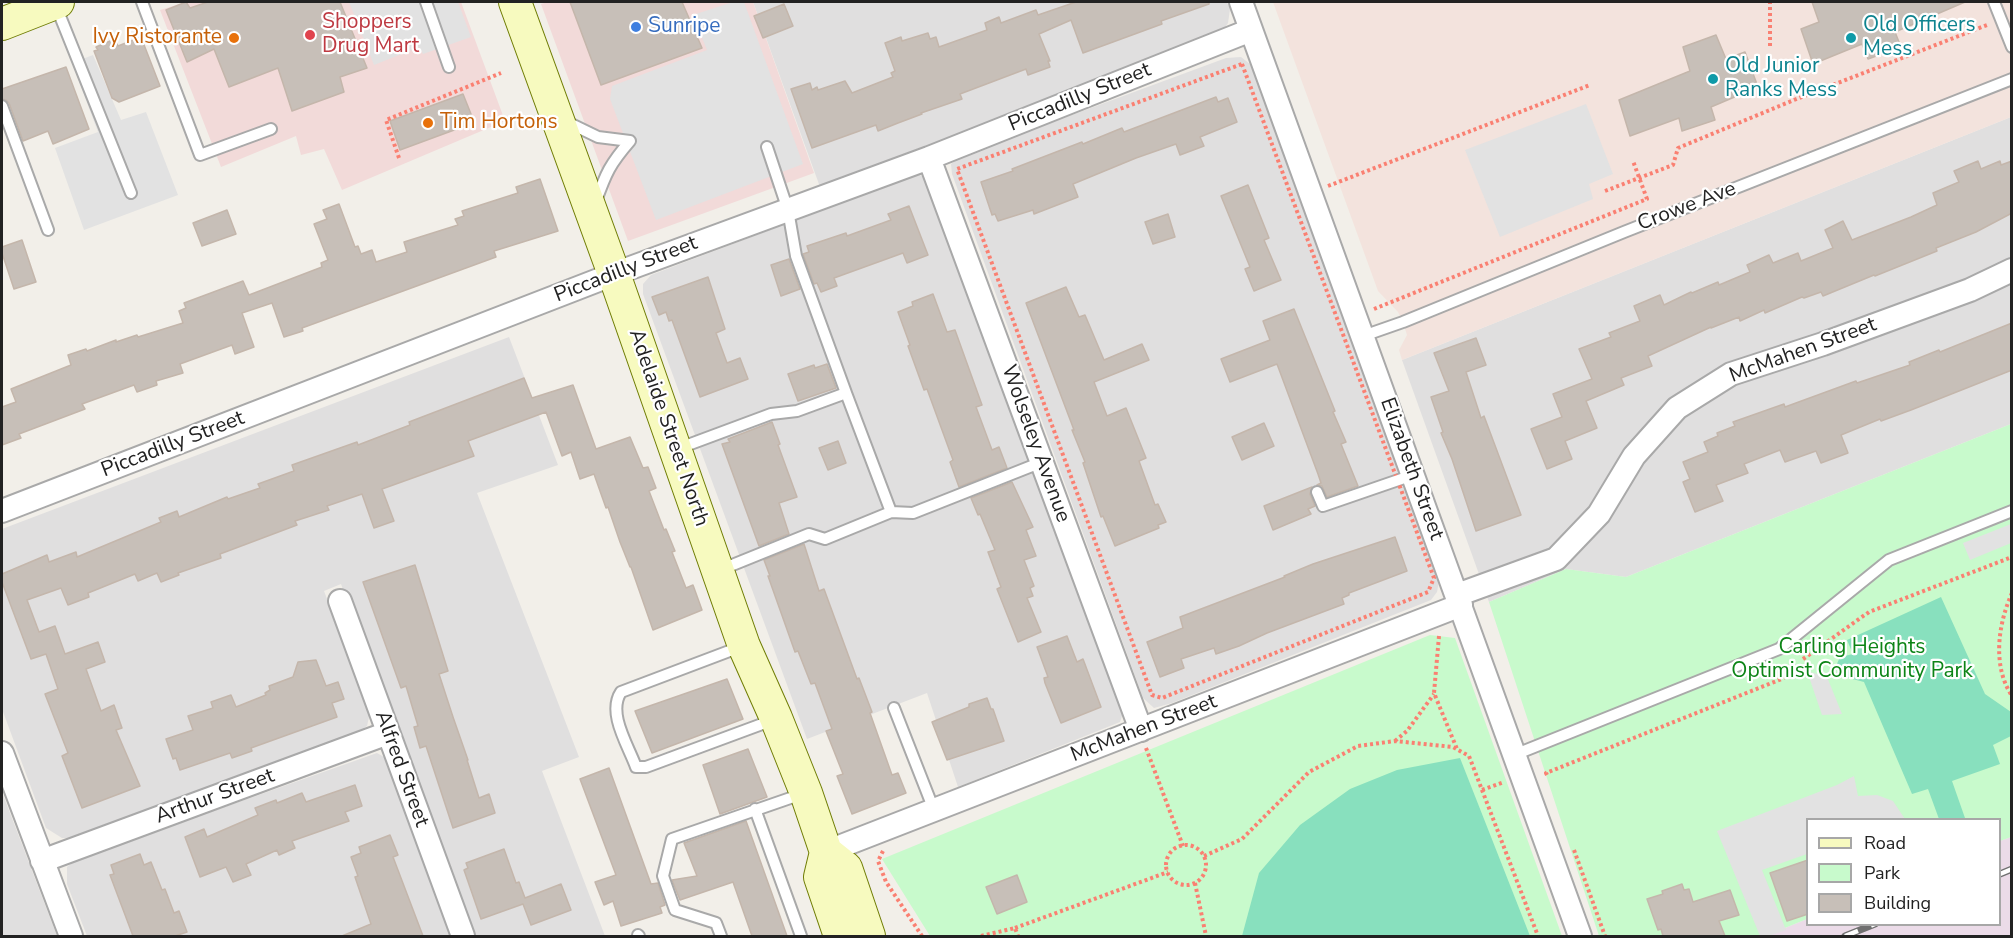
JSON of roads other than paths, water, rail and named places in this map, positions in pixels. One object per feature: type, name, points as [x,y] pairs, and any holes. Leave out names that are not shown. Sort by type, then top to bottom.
[{"type":"main road","points":[[2,24],[56,2]]},
{"type":"main road","name":"Adelaide Street North","points":[[515,2],[614,274],[744,646],[806,793],[826,852],[820,877],[840,936]]},
{"type":"main road","name":"Adelaide Street North","points":[[826,852],[846,868],[869,936]]},
{"type":"street","name":"Elizabeth Street","points":[[1241,2],[1363,336],[1406,478],[1453,604],[1514,755],[1580,936]]},
{"type":"street","name":"Piccadilly Street","points":[[2,511],[614,274],[929,158],[1251,30]]},
{"type":"street","name":"Wolseley Avenue","points":[[929,158],[1141,730]]},
{"type":"street","name":"McMahen Street","points":[[826,852],[1141,730],[1453,604],[1556,559],[1599,514],[1634,456],[1677,408],[1731,374],[1823,344],[1960,294],[2012,270]]},
{"type":"street","name":"Alfred Street","points":[[340,601],[463,936]]},
{"type":"street","name":"Arthur Street","points":[[42,861],[388,734]]},
{"type":"street","points":[[2,753],[71,936]]},
{"type":"lane","points":[[56,2],[131,193]]},
{"type":"lane","points":[[142,2],[200,155],[271,129]]},
{"type":"lane","points":[[426,2],[449,67]]},
{"type":"lane","points":[[1994,2],[2012,47]]},
{"type":"lane","name":"Crowe Ave","points":[[1363,336],[2012,79]]},
{"type":"lane","points":[[2,106],[48,230]]},
{"type":"lane","points":[[557,117],[598,137],[630,141],[605,173],[591,213]]},
{"type":"lane","points":[[767,147],[788,210],[796,256],[891,512]]},
{"type":"lane","points":[[676,450],[771,414],[797,411],[846,393]]},
{"type":"lane","points":[[718,571],[809,534],[825,539],[891,512],[913,513],[1042,462]]},
{"type":"lane","points":[[1317,492],[1323,506],[1406,478]]},
{"type":"lane","points":[[1514,755],[1779,649],[1888,560],[2012,512]]},
{"type":"lane","points":[[744,646],[621,692],[615,699],[616,717],[636,767],[646,766],[776,718]]},
{"type":"lane","points":[[894,708],[934,810]]},
{"type":"lane","points":[[721,936],[716,923],[675,910],[663,876],[672,839],[806,793]]},
{"type":"lane","points":[[755,809],[801,936]]},
{"type":"railway","points":[[2001,874],[2012,869]]},
{"type":"railway","points":[[1845,936],[1870,926]]},
{"type":"place","name":"Sunripe","points":[[636,27]]},
{"type":"place","name":"Shoppers Drug Mart","points":[[310,35]]},
{"type":"place","name":"Ivy Ristorante","points":[[234,38]]},
{"type":"place","name":"Old Officers Mess","points":[[1851,38]]},
{"type":"place","name":"Old Junior Ranks Mess","points":[[1713,79]]},
{"type":"place","name":"Tim Hortons","points":[[428,123]]},
{"type":"park label","name":"Carling Heights Optimist Community Park","points":[[1852,660]]}]
